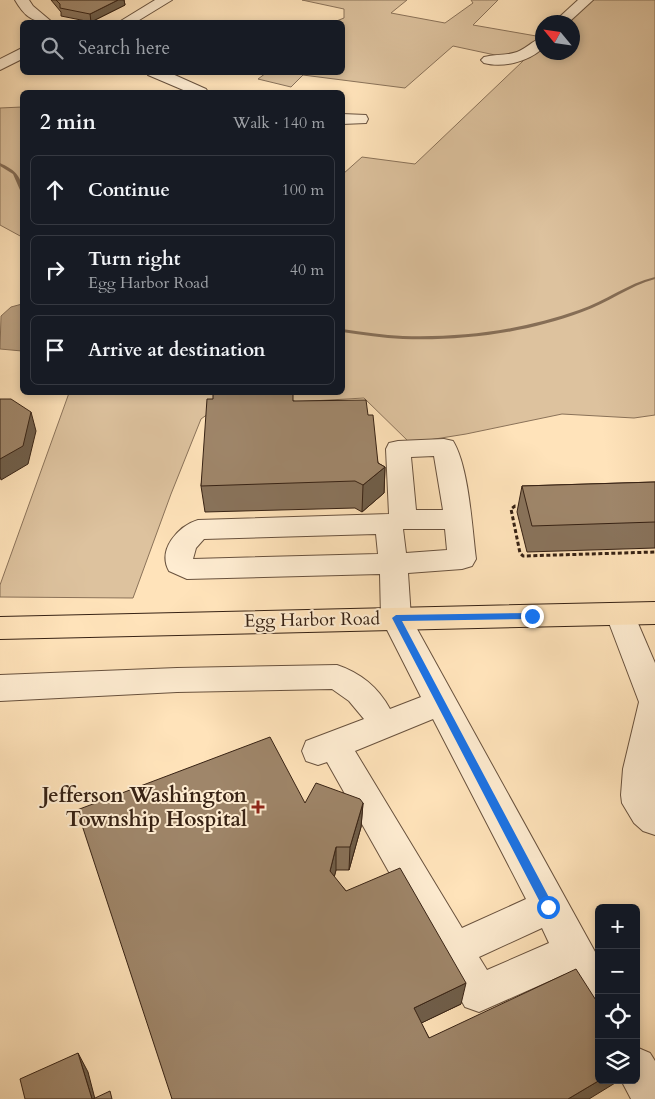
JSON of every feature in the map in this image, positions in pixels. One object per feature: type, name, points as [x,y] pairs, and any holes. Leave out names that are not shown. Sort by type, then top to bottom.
[{"type":"main road","name":"Egg Harbor Road","points":[[0,628],[655,613]]},
{"type":"street","points":[[22,0],[26,9],[42,20]]},
{"type":"street","points":[[130,20],[165,0]]},
{"type":"street","points":[[570,15],[586,0]]},
{"type":"street","points":[[488,60],[517,58],[527,54],[535,48]]},
{"type":"street","points":[[0,65],[20,54]]},
{"type":"street","points":[[160,75],[195,90]]},
{"type":"street","points":[[345,119],[360,119]]},
{"type":"street","points":[[457,519],[396,522],[198,530],[186,540],[179,564],[187,569],[394,564],[462,559],[457,519],[449,464],[444,447],[398,449],[396,522],[394,564],[396,618],[548,907],[597,994]]},
{"type":"street","points":[[622,615],[655,702],[643,752],[649,803]]},
{"type":"street","points":[[0,688],[177,680],[337,677],[357,688],[371,702],[383,726]]},
{"type":"street","points":[[440,703],[326,748],[454,950],[478,994],[573,951]]},
{"type":"street","points":[[454,950],[548,907]]},
{"type":"street","points":[[640,1074],[654,1099]]},
{"type":"path","points":[[524,506],[515,506],[511,509],[520,553],[523,556],[655,552]]},
{"type":"shaded area","points":[[302,0],[407,0],[391,13],[445,23],[473,3],[471,0],[498,0],[473,25],[535,36],[535,60],[580,60],[580,15],[571,15],[587,0],[655,0],[655,415],[634,418],[562,414],[466,434],[410,443],[364,398],[294,402],[230,398],[201,419],[133,598],[0,597],[0,585],[68,395],[345,395],[345,172],[362,157],[415,164],[523,61],[453,46],[405,88],[303,75],[345,75],[345,20],[339,20],[344,18],[344,9]]},
{"type":"shaded area","points":[[263,75],[303,75],[291,87],[258,79]]},
{"type":"shaded area","points":[[20,107],[20,236],[0,225],[0,108]]},
{"type":"shaded area","points":[[20,305],[20,351],[0,349],[1,316],[11,307]]},
{"type":"building","points":[[56,0],[118,0],[90,14],[60,8],[60,4]]},
{"type":"building","points":[[213,395],[293,395],[293,401],[366,400],[368,415],[373,415],[378,463],[385,467],[363,485],[355,481],[201,486],[207,399],[213,399]]},
{"type":"building","points":[[0,399],[11,399],[31,412],[23,446],[0,459]]},
{"type":"building","points":[[655,482],[655,522],[532,526],[522,486]]},
{"type":"building","name":"Jefferson Washington Township Hospital","points":[[270,737],[305,803],[316,783],[360,799],[363,803],[350,847],[336,847],[330,871],[346,891],[400,868],[466,983],[414,1008],[429,1038],[576,969],[595,999],[595,1083],[568,1099],[172,1099],[77,810]]},
{"type":"building","points":[[78,1053],[92,1099],[25,1099],[20,1079]]},
{"type":"building","points":[[110,1091],[112,1099],[93,1099]]},
{"type":"waterway","points":[[0,164],[15,173],[20,185]]},
{"type":"waterway","points":[[345,330],[372,335],[431,338],[492,333],[521,328],[579,312],[625,289],[655,278]]},
{"type":"place","name":"Jefferson Washington Township Hospital","points":[[258,807]]},
{"type":"route","points":[[532,616],[396,618],[548,907]]}]
